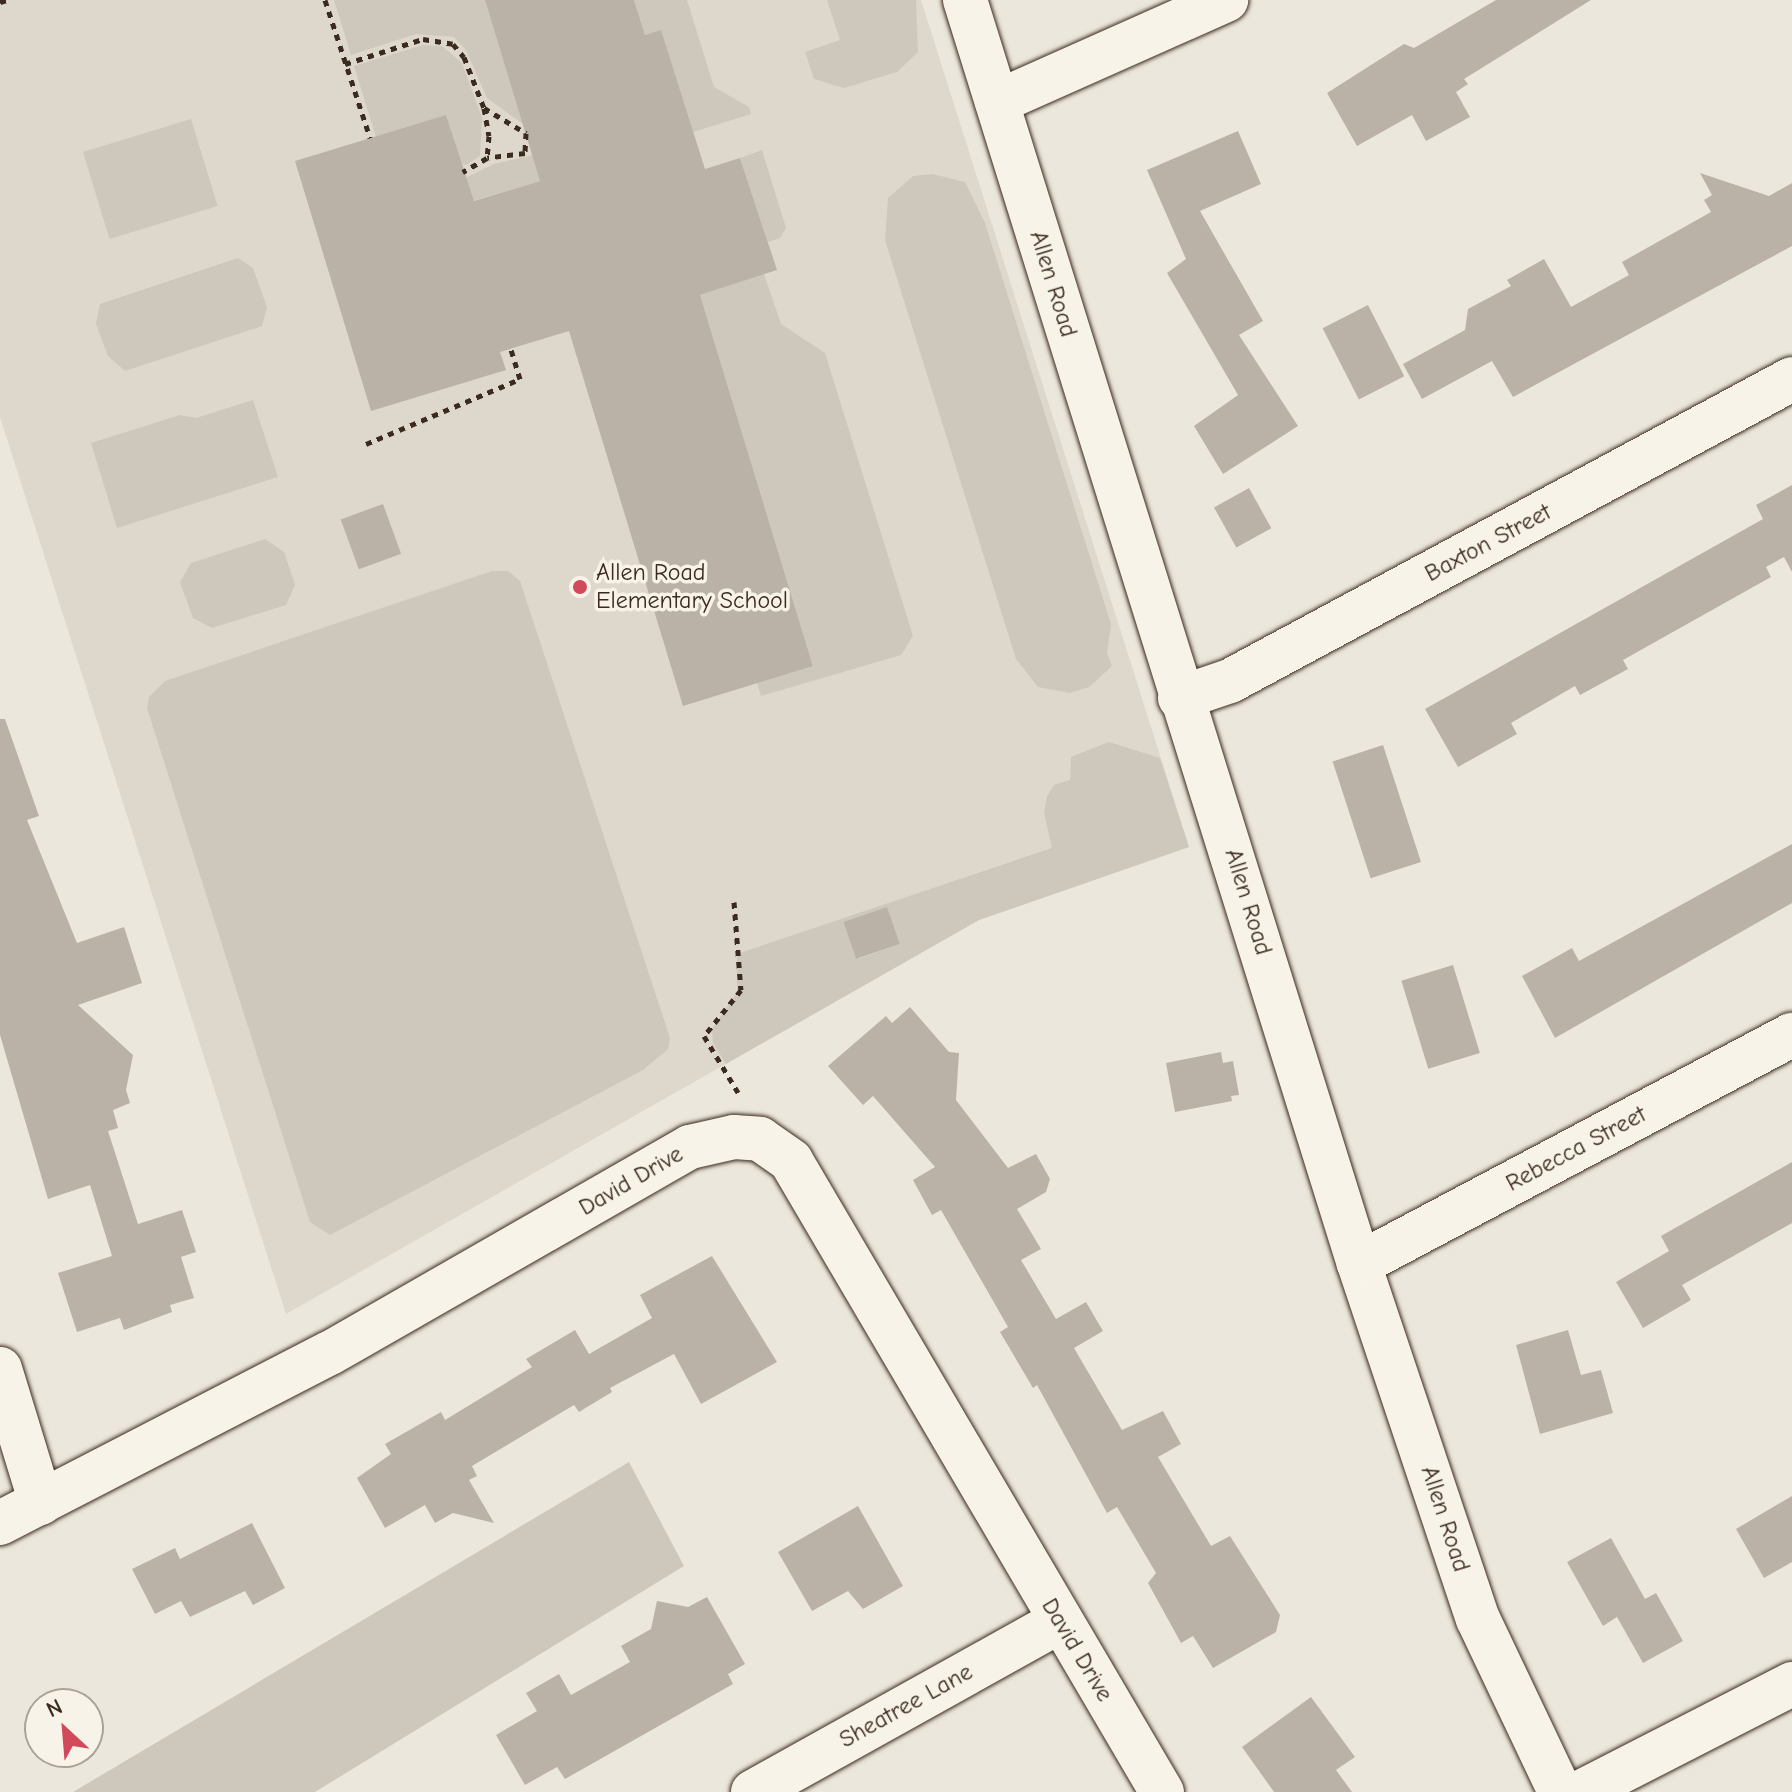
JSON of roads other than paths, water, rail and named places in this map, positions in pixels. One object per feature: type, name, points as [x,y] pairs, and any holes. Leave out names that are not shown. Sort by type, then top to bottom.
[{"type":"street","name":"Allen Road","points":[[965,0],[1180,698],[1359,1264],[1478,1619],[1560,1792]]},
{"type":"street","points":[[997,102],[1226,0]]},
{"type":"street","name":"Baxton Street","points":[[1180,698],[1230,681],[1792,379]]},
{"type":"street","name":"Rebecca Street","points":[[1359,1264],[1792,1035]]},
{"type":"street","name":"David Drive","points":[[0,1523],[330,1353],[690,1147],[744,1138],[760,1139],[791,1161],[1162,1792]]},
{"type":"street","points":[[0,1369],[41,1503]]},
{"type":"street","name":"Sheatree Lane","points":[[753,1792],[1060,1621]]},
{"type":"street","points":[[1581,1792],[1792,1684]]},
{"type":"place","name":"Allen Road Elementary School","points":[[580,587]]}]
